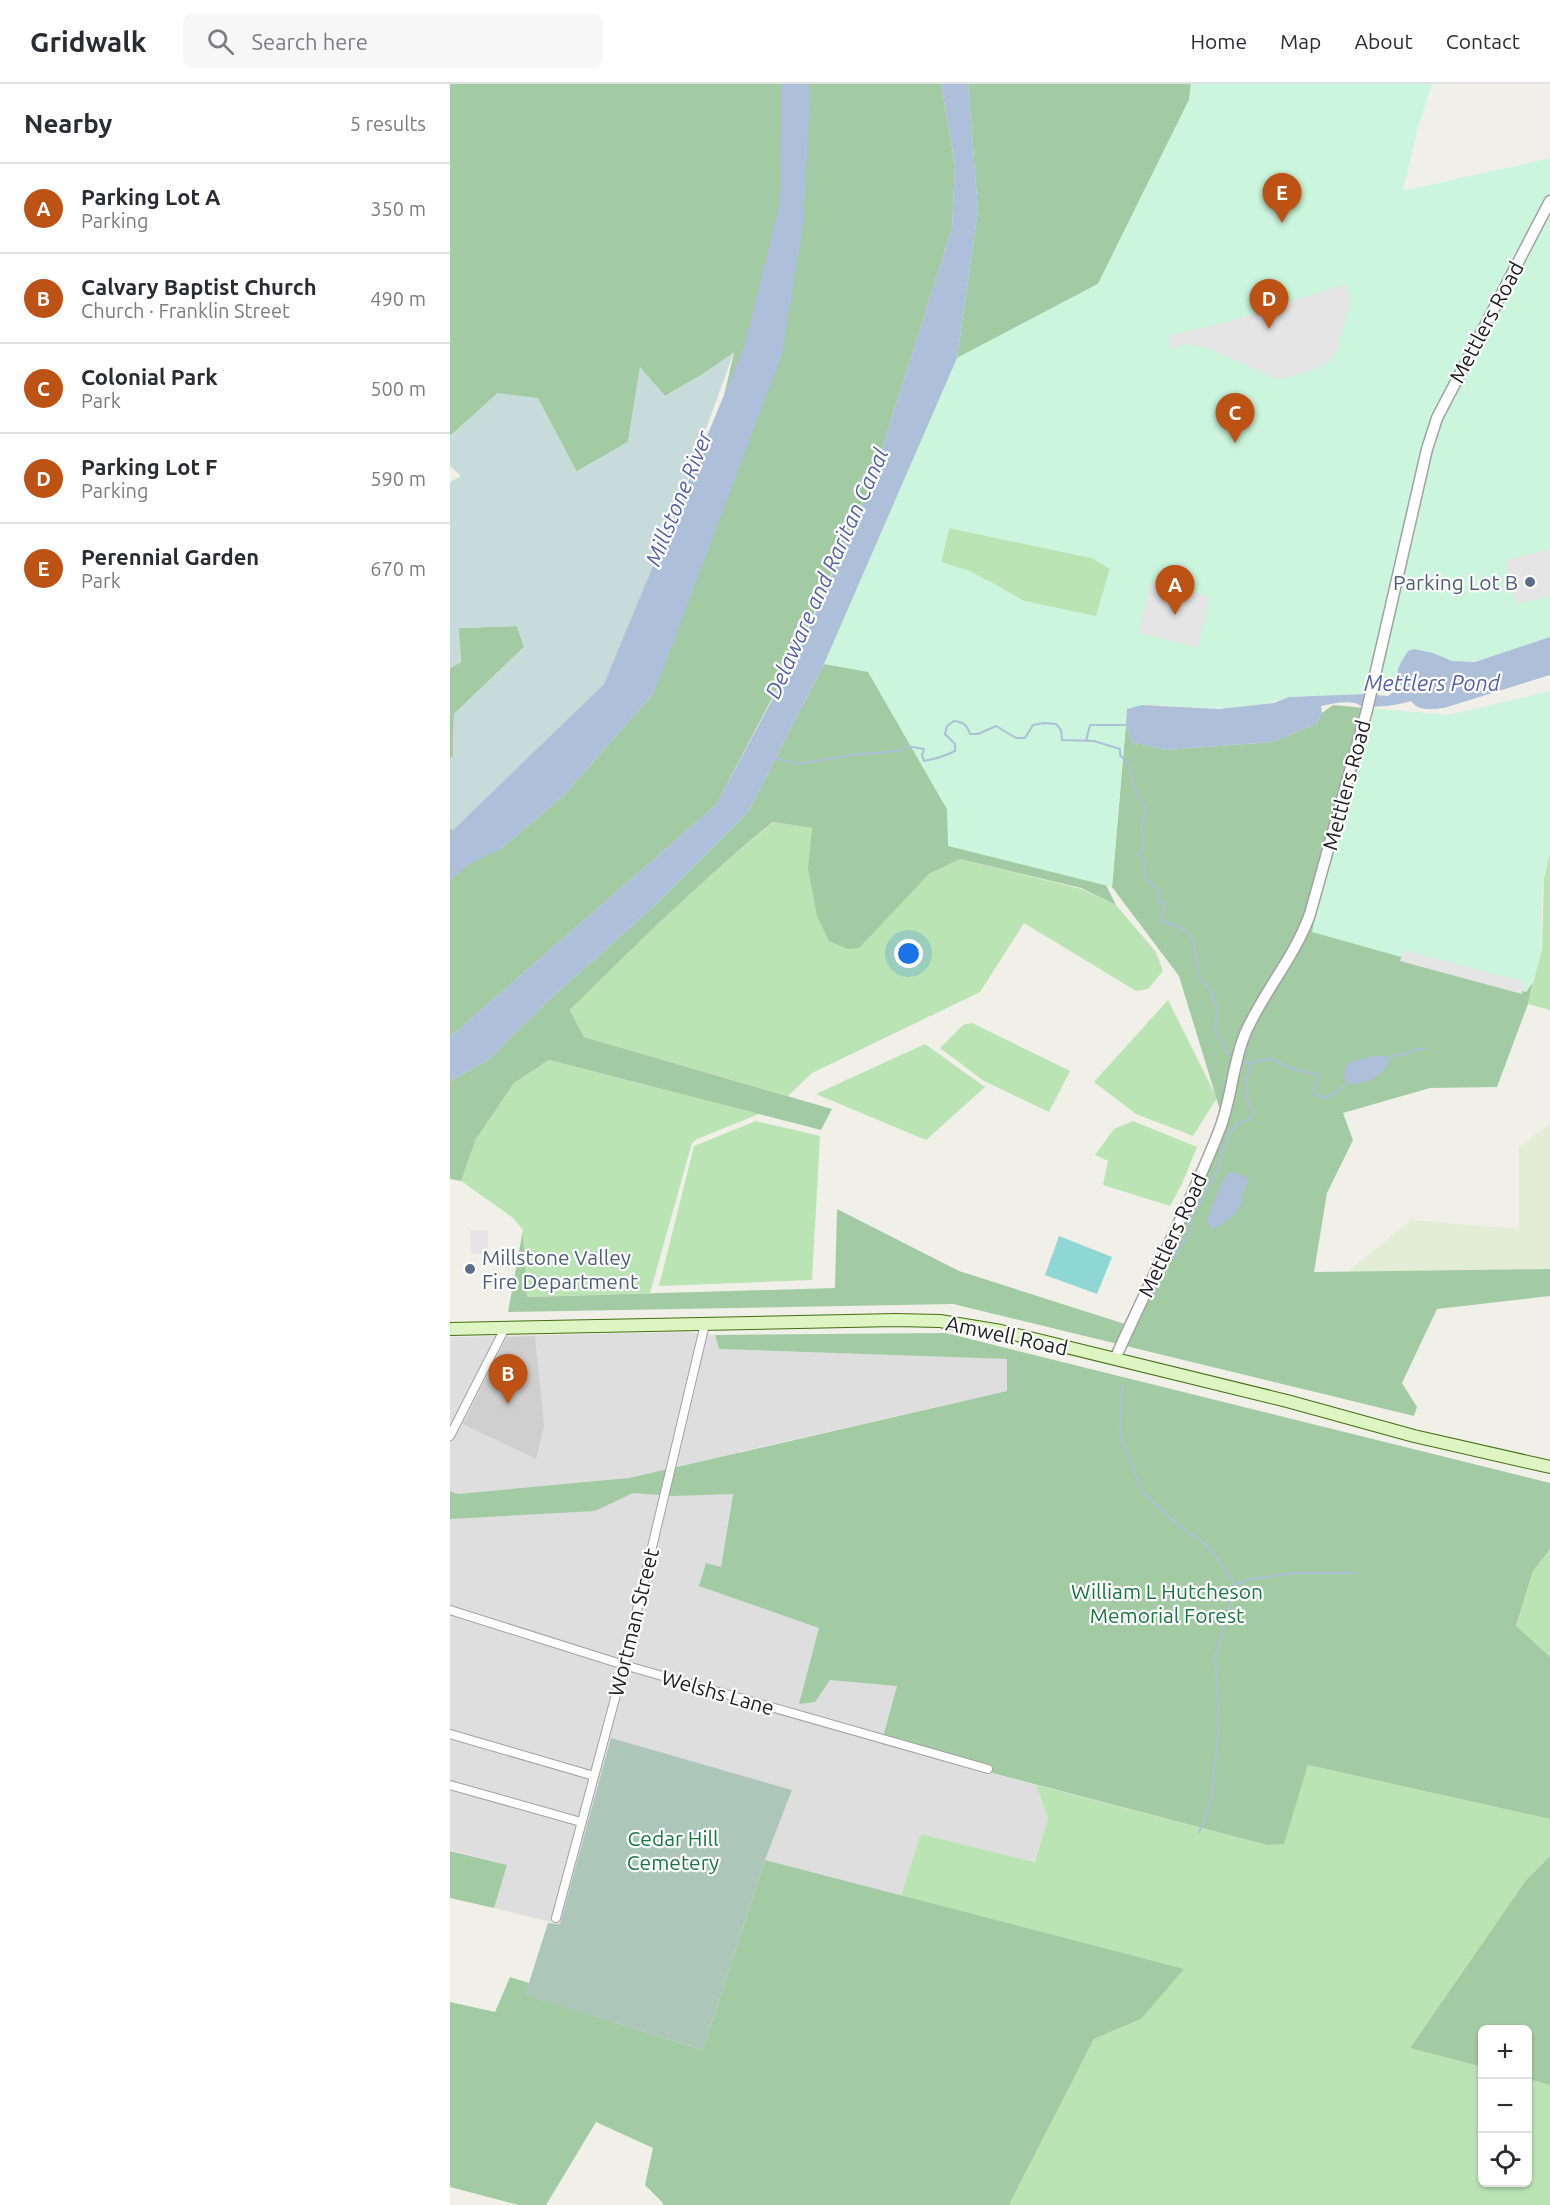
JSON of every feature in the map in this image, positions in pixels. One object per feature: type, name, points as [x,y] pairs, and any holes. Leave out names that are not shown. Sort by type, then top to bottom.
[{"type":"main road","name":"Amwell Road","points":[[450,1329],[940,1321],[1001,1331],[1287,1401],[1414,1436],[1550,1467]]},
{"type":"street","name":"Mettlers Road","points":[[1115,1359],[1144,1293],[1179,1224],[1220,1130],[1236,1059],[1244,1035],[1304,933],[1367,710],[1427,448],[1437,418],[1550,201]]},
{"type":"street","name":"Wortman Street","points":[[556,1918],[624,1665],[705,1324]]},
{"type":"street","points":[[450,1436],[505,1328]]},
{"type":"street","name":"Welshs Lane","points":[[450,1610],[624,1665],[988,1769]]},
{"type":"street","points":[[450,1734],[594,1776]]},
{"type":"street","points":[[450,1785],[581,1822]]},
{"type":"shaded area","points":[[1346,284],[1351,301],[1336,352],[1329,362],[1312,370],[1277,379],[1207,348],[1188,344],[1170,349],[1167,336],[1227,322]]},
{"type":"shaded area","points":[[734,352],[668,533],[604,684],[453,831],[450,827],[450,759],[453,756],[454,714],[524,647],[517,626],[459,628],[461,662],[450,668],[450,482],[461,476],[450,466],[450,436],[498,393],[538,398],[577,472],[628,442],[640,367],[665,396],[703,374]]},
{"type":"shaded area","name":"Parking Lot B","points":[[1550,549],[1550,596],[1516,604],[1506,560]]},
{"type":"shaded area","points":[[1151,582],[1210,597],[1198,648],[1139,633]]},
{"type":"shaded area","points":[[1404,950],[1524,982],[1522,994],[1400,961]]},
{"type":"shaded area","points":[[470,1230],[488,1230],[488,1254],[471,1254]]},
{"type":"shaded area","points":[[1059,1236],[1112,1257],[1097,1294],[1045,1275]]},
{"type":"shaded area","points":[[687,1332],[715,1335],[719,1349],[1008,1359],[1007,1391],[739,1452],[721,1568],[832,1632],[897,1686],[881,1744],[1036,1785],[1048,1818],[1035,1862],[922,1834],[901,1896],[765,1860],[792,1790],[560,1924],[494,1908],[506,1865],[450,1850],[450,1337]]},
{"type":"shaded area","points":[[535,1336],[544,1426],[536,1459],[463,1424],[507,1337]]},
{"type":"green space","points":[[450,84],[941,84],[955,165],[952,228],[871,483],[802,641],[716,805],[450,1037],[450,827],[453,831],[501,849],[564,795],[654,693],[734,353],[665,396],[640,368],[628,442],[576,472],[498,393],[450,436]]},
{"type":"green space","points":[[968,84],[1191,84],[1189,100],[1098,284],[957,358],[978,210]]},
{"type":"green space","points":[[1191,84],[1432,84],[1417,131],[1403,191],[1550,158],[1550,637],[1491,658],[1467,662],[1450,660],[1414,649],[1397,677],[1403,688],[1392,693],[1289,697],[1265,704],[1239,707],[1150,705],[1127,709],[1112,887],[948,846],[947,809],[868,672],[824,664],[957,358],[1098,284],[1189,100]],"holes":[[[949,528],[1092,558],[1110,569],[1096,616],[1024,601],[970,571],[941,562]]]},
{"type":"green space","points":[[949,528],[1092,558],[1110,569],[1096,617],[1024,601],[989,581],[941,562]]},
{"type":"green space","points":[[517,626],[524,647],[454,714],[453,756],[450,759],[450,668],[461,662],[458,628]]},
{"type":"green space","points":[[824,664],[868,671],[947,809],[1105,883],[1116,905],[1081,888],[960,859],[929,874],[859,948],[847,949],[829,941],[817,916],[808,868],[812,828],[773,822],[644,937],[570,1010],[584,1037],[832,1109],[821,1130],[549,1060],[514,1083],[476,1139],[461,1181],[450,1179],[450,1081],[488,1060],[551,998],[651,909],[748,812]]},
{"type":"green space","points":[[1550,691],[1550,853],[1542,891],[1541,950],[1533,978],[1526,992],[1312,932],[1341,801],[1366,708],[1449,715]]},
{"type":"green space","points":[[1333,705],[1366,708],[1526,992],[1533,982],[1528,1004],[1497,1087],[1430,1088],[1343,1113],[1353,1140],[1327,1193],[1314,1272],[1550,1269],[1550,1296],[1437,1309],[1402,1383],[1417,1407],[1414,1416],[953,1304],[508,1312],[523,1230],[527,1297],[835,1288],[837,1209],[959,1271],[1128,1325],[1155,1261],[1181,1214],[1223,1120],[1179,976],[1112,887],[1126,724],[1132,742],[1166,750],[1273,742],[1316,724],[1322,713]]},
{"type":"green space","points":[[774,822],[812,828],[811,848],[859,947],[929,874],[960,859],[1081,889],[1116,905],[1156,952],[1163,971],[1148,989],[1136,991],[1024,923],[980,992],[812,1073],[788,1096],[584,1037],[570,1010],[695,889]]},
{"type":"green space","points":[[1550,853],[1550,1010],[1528,1004],[1542,948],[1544,878]]},
{"type":"green space","points":[[1168,1000],[1217,1098],[1193,1136],[1136,1114],[1094,1082]]},
{"type":"green space","points":[[972,1023],[1070,1071],[1049,1112],[984,1081],[940,1048],[963,1025]]},
{"type":"green space","points":[[925,1044],[985,1087],[926,1140],[816,1094]]},
{"type":"green space","points":[[549,1060],[759,1114],[692,1143],[650,1293],[527,1297],[523,1230],[513,1218],[461,1181],[476,1139],[514,1083]]},
{"type":"green space","points":[[756,1121],[820,1136],[812,1280],[659,1286],[694,1146]]},
{"type":"green space","points":[[1133,1121],[1197,1147],[1170,1206],[1103,1185],[1108,1161],[1095,1155],[1114,1129]]},
{"type":"green space","points":[[1550,1124],[1550,1269],[1348,1272],[1411,1220],[1519,1229],[1519,1147]]},
{"type":"green space","name":"William L Hutcheson Memorial Forest","points":[[946,1333],[1550,1483],[1550,1549],[1533,1571],[1516,1626],[1550,1657],[1550,1819],[1308,1765],[1284,1844],[1267,1845],[881,1744],[897,1686],[830,1680],[815,1702],[799,1704],[819,1628],[699,1586],[706,1563],[721,1567],[733,1494],[673,1496],[633,1493],[595,1511],[450,1519],[450,1491],[458,1494],[629,1478],[1007,1391],[1007,1359],[719,1349],[715,1335]]},
{"type":"green space","points":[[1550,1549],[1550,1657],[1516,1627],[1533,1571]]},
{"type":"green space","name":"Cedar Hill Cemetery","points":[[611,1738],[792,1790],[765,1860],[703,2050],[525,1995],[548,1923],[560,1924]]},
{"type":"green space","points":[[1308,1765],[1550,1819],[1550,1856],[1526,1880],[1410,2048],[1478,2066],[1478,2187],[1532,2187],[1532,2080],[1550,2085],[1550,2205],[1009,2205],[1094,2039],[1141,2019],[901,1896],[921,1834],[1035,1862],[1048,1818],[1036,1785],[1267,1845],[1284,1843]]},
{"type":"green space","points":[[450,1851],[507,1865],[494,1908],[450,1898]]},
{"type":"green space","points":[[1550,1856],[1550,2085],[1532,2080],[1532,2025],[1478,2025],[1478,2066],[1410,2048],[1526,1880]]},
{"type":"green space","points":[[765,1860],[1184,1969],[1141,2019],[1094,2039],[1009,2205],[663,2205],[645,2185],[653,2148],[596,2122],[546,2205],[519,2205],[450,2187],[450,2002],[495,2012],[510,1977],[529,1983],[526,1995],[703,2050]]},
{"type":"water","points":[[781,84],[809,84],[810,94],[803,226],[782,354],[654,693],[564,795],[501,849],[470,864],[450,880],[450,833],[604,684],[744,347],[780,202]]},
{"type":"water","points":[[941,84],[968,84],[978,210],[957,358],[824,664],[748,812],[651,909],[551,998],[488,1060],[450,1081],[450,1037],[716,805],[803,642],[871,483],[952,228],[955,165]]},
{"type":"water","name":"Mettlers Pond","points":[[1550,637],[1550,675],[1444,708],[1422,708],[1411,701],[1375,707],[1361,706],[1351,702],[1333,704],[1321,706],[1322,713],[1316,724],[1273,742],[1166,750],[1132,742],[1126,724],[1127,709],[1142,705],[1219,709],[1274,703],[1289,697],[1365,694],[1388,696],[1403,691],[1398,670],[1408,651],[1414,649],[1433,653],[1452,661],[1475,662]]},
{"type":"water","points":[[1373,1056],[1386,1056],[1390,1060],[1383,1071],[1373,1078],[1361,1083],[1348,1084],[1344,1074],[1348,1063]]},
{"type":"water","points":[[1233,1172],[1246,1177],[1248,1184],[1241,1203],[1229,1219],[1212,1229],[1207,1222],[1213,1203],[1224,1178],[1228,1173]]},
{"type":"waterway","points":[[774,758],[799,764],[851,755],[899,751],[907,746],[924,749],[922,755],[924,761],[955,751],[955,744],[945,734],[947,726],[954,721],[968,728],[970,734],[978,734],[996,726],[1016,738],[1025,738],[1033,725],[1056,724],[1061,730],[1062,740],[1094,741],[1120,749],[1120,755],[1131,767],[1135,789],[1146,809],[1142,821],[1143,847],[1139,855],[1144,861],[1145,879],[1160,891],[1159,902],[1164,903],[1163,921],[1181,928],[1193,940],[1199,976],[1213,994],[1217,1009],[1215,1029],[1228,1055]]},
{"type":"waterway","points":[[1086,741],[1090,725],[1127,725]]},
{"type":"waterway","points":[[1387,1059],[1398,1054],[1408,1054],[1411,1051],[1426,1048]]},
{"type":"waterway","points":[[1251,1064],[1255,1061],[1271,1059],[1293,1069],[1319,1075],[1314,1090],[1315,1095],[1327,1098],[1328,1095],[1332,1095],[1349,1082]]},
{"type":"waterway","points":[[1171,1258],[1176,1256],[1183,1241],[1189,1235],[1192,1215],[1215,1176],[1228,1135],[1237,1124],[1250,1119],[1253,1112],[1246,1097],[1247,1078],[1251,1064],[1244,1061]]},
{"type":"waterway","points":[[1153,1295],[1166,1267]]},
{"type":"waterway","points":[[1122,1385],[1120,1436],[1143,1493],[1181,1527],[1202,1541],[1216,1556],[1233,1582],[1233,1594],[1215,1656],[1219,1722],[1212,1795],[1205,1821],[1199,1832]]},
{"type":"waterway","points":[[1233,1586],[1246,1580],[1294,1573],[1354,1573]]},
{"type":"place","name":"Perennial Garden","points":[[1282,223]]},
{"type":"place","name":"Parking Lot F","points":[[1269,329]]},
{"type":"place","name":"Colonial Park","points":[[1235,443]]},
{"type":"place","name":"Parking Lot B","points":[[1530,582]]},
{"type":"place","name":"Parking Lot A","points":[[1175,615]]},
{"type":"place","name":"Millstone Valley Fire Department","points":[[470,1269]]},
{"type":"place","name":"Calvary Baptist Church","points":[[508,1404]]},
{"type":"water label","name":"Millstone River","points":[[678,498]]},
{"type":"water label","name":"Delaware and Raritan Canal","points":[[826,573]]}]
